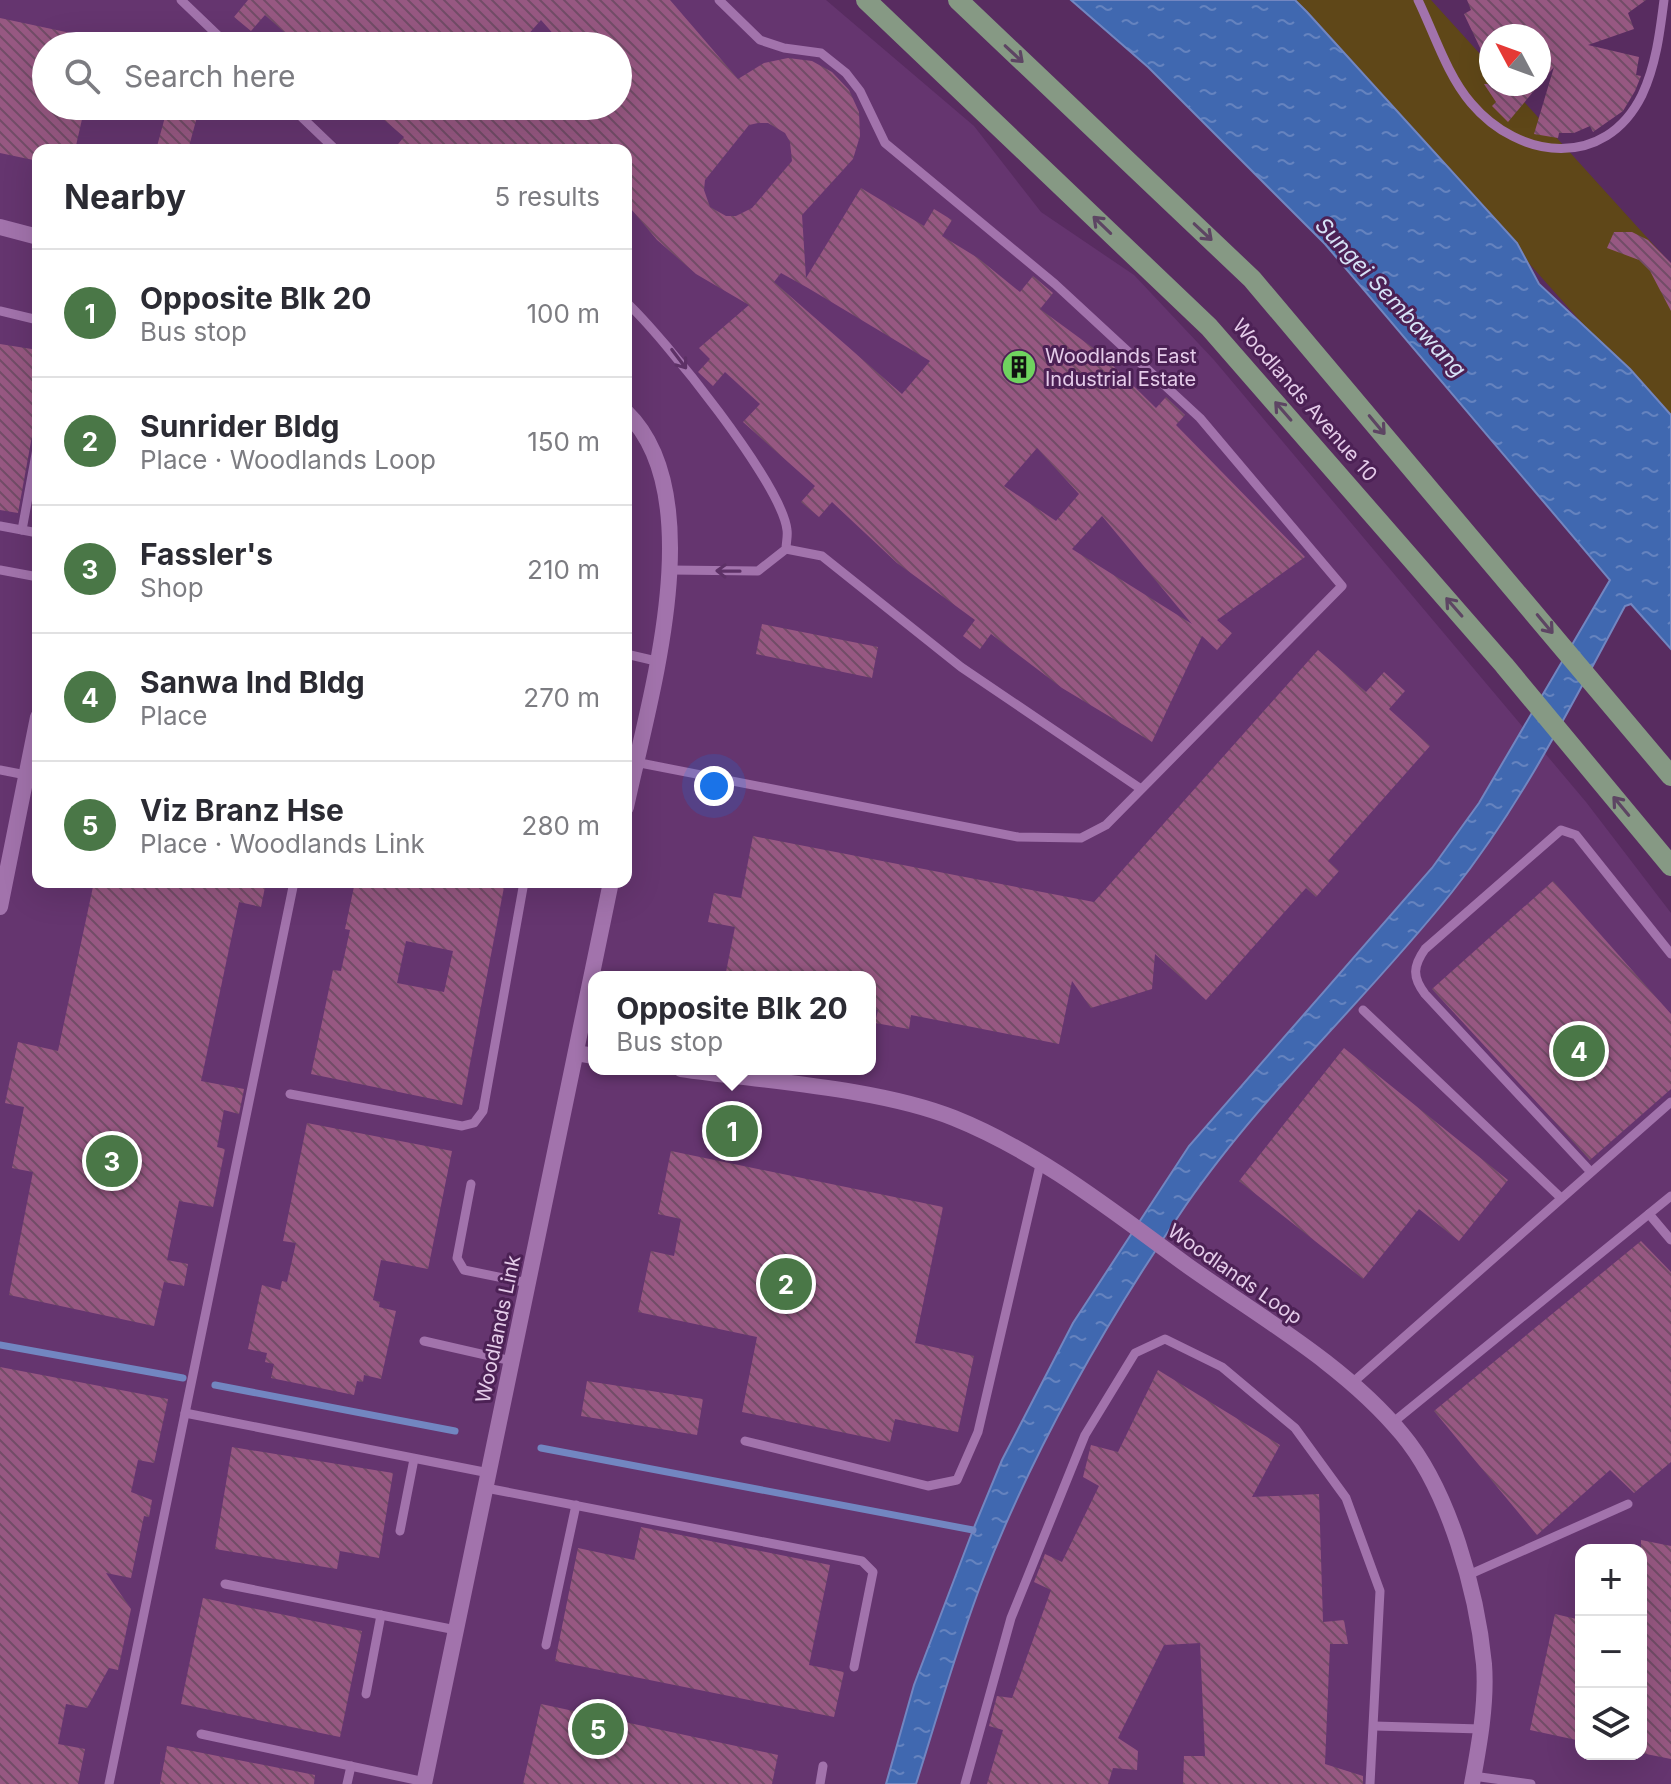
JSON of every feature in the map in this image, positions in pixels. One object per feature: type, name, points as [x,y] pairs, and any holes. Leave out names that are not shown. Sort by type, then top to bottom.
[{"type":"main road","name":"Woodlands Avenue 10","points":[[866,0],[1209,327],[1504,665],[1671,866]]},
{"type":"main road","name":"Woodlands Avenue 10","points":[[958,0],[1252,279],[1671,776]]},
{"type":"street","points":[[0,227],[32,235]]},
{"type":"street","points":[[632,418],[639,425],[661,476],[672,539],[656,661],[632,777]]},
{"type":"street","points":[[0,907],[32,746]]},
{"type":"street","name":"Woodlands Link","points":[[593,971],[610,888]]},
{"type":"street","name":"Woodlands Link","points":[[424,1783],[588,994]]},
{"type":"street","points":[[576,1053],[588,1055]]},
{"type":"street","name":"Woodlands Loop","points":[[722,1075],[891,1100],[954,1118],[1040,1165],[1132,1226],[1351,1384],[1402,1434],[1434,1486],[1474,1600],[1484,1667],[1481,1729],[1472,1780]]},
{"type":"lane","points":[[181,0],[214,32]]},
{"type":"lane","points":[[635,762],[1018,837],[1054,840],[1081,838],[1106,825],[1342,586],[1200,418],[1055,284],[885,143],[860,91],[846,73],[821,53],[784,48],[760,40],[719,0]]},
{"type":"lane","points":[[1418,0],[1469,102],[1520,143],[1551,149],[1574,148],[1603,138],[1627,118],[1641,96],[1653,65],[1664,0]]},
{"type":"lane","points":[[304,120],[327,144]]},
{"type":"lane","points":[[632,308],[676,354],[769,485],[787,529],[786,549],[758,571],[670,570]]},
{"type":"lane","points":[[0,311],[32,319]]},
{"type":"lane","points":[[22,530],[32,476]]},
{"type":"lane","points":[[0,526],[32,532]]},
{"type":"lane","points":[[786,549],[822,556],[961,667],[1141,789]]},
{"type":"lane","points":[[0,570],[32,576]]},
{"type":"lane","points":[[632,655],[656,661]]},
{"type":"lane","points":[[0,770],[26,775]]},
{"type":"lane","points":[[1590,1171],[1425,994],[1416,983],[1416,962],[1425,949],[1561,830],[1576,835],[1671,954]]},
{"type":"lane","points":[[109,1784],[293,888]]},
{"type":"lane","points":[[290,1094],[462,1126],[474,1123],[483,1111],[523,888]]},
{"type":"lane","points":[[1363,1010],[1560,1197]]},
{"type":"lane","points":[[1351,1384],[1671,1102]]},
{"type":"lane","points":[[745,1441],[928,1486],[957,1480],[978,1432],[1040,1165]]},
{"type":"lane","points":[[471,1184],[458,1266],[464,1270],[528,1283]]},
{"type":"lane","points":[[1391,1424],[1671,1196]]},
{"type":"lane","points":[[1649,1214],[1671,1240]]},
{"type":"lane","points":[[965,1784],[1011,1618],[1085,1435],[1135,1353],[1165,1339],[1222,1367],[1295,1428],[1346,1498],[1380,1591],[1370,1784]]},
{"type":"lane","points":[[424,1341],[512,1361]]},
{"type":"lane","points":[[185,1413],[414,1459],[576,1505],[862,1561],[873,1572],[854,1667]]},
{"type":"lane","points":[[400,1531],[414,1459]]},
{"type":"lane","points":[[1466,1576],[1628,1504]]},
{"type":"lane","points":[[546,1645],[576,1505]]},
{"type":"lane","points":[[225,1584],[456,1630]]},
{"type":"lane","points":[[366,1694],[381,1615]]},
{"type":"lane","points":[[1374,1726],[1481,1729]]},
{"type":"lane","points":[[201,1734],[424,1783]]},
{"type":"lane","points":[[347,1784],[351,1766]]},
{"type":"lane","points":[[820,1784],[823,1766]]},
{"type":"lane","points":[[1472,1780],[1531,1784]]},
{"type":"shaded area","points":[[0,0],[826,0],[974,126],[1041,212],[1134,275],[1214,360],[1586,802],[1671,913],[1671,1784],[0,1784]]},
{"type":"shaded area","points":[[1295,0],[1431,0],[1479,53],[1479,96],[1519,96],[1671,264],[1671,423]]},
{"type":"water","name":"Sungei Sembawang","points":[[1071,0],[1295,0],[1307,12],[1517,243],[1539,284],[1630,369],[1671,415],[1671,649],[1631,604],[1625,606],[1524,789],[1477,858],[1419,932],[1248,1124],[1186,1205],[1100,1340],[1025,1481],[974,1604],[916,1784],[886,1784],[914,1685],[973,1530],[1002,1460],[1073,1323],[1189,1146],[1432,868],[1479,803],[1610,580],[1325,244],[1148,67]]},
{"type":"building","name":"Woodlands East Industrial Estate","points":[[248,0],[670,0],[738,79],[764,63],[788,58],[812,61],[832,72],[849,90],[859,112],[860,136],[853,159],[802,215],[806,278],[861,188],[924,226],[934,209],[952,220],[942,236],[978,258],[1020,292],[1033,276],[1053,293],[1040,309],[1100,353],[1156,408],[1166,397],[1185,415],[1176,425],[1305,557],[1217,620],[1232,633],[1217,650],[1202,636],[1152,742],[1062,688],[991,634],[980,649],[963,636],[975,620],[897,563],[832,502],[819,517],[801,502],[815,486],[743,422],[760,404],[725,372],[713,386],[698,372],[710,359],[699,348],[749,305],[696,274],[657,240],[632,210],[632,144],[398,144],[404,137],[384,120],[632,120],[632,32],[552,32],[541,20],[530,32],[284,32],[265,15],[251,31],[234,17]],"holes":[[[768,123],[785,133],[790,142],[792,161],[752,208],[736,216],[726,216],[710,207],[704,190],[705,180],[749,125]],[[781,273],[808,288],[930,361],[902,394],[774,282]],[[1037,448],[1079,494],[1056,521],[1004,486]],[[1102,516],[1192,624],[1072,549]]]},
{"type":"building","points":[[1467,0],[1646,0],[1628,13],[1634,29],[1588,45],[1639,57],[1636,75],[1641,76],[1635,91],[1623,111],[1593,132],[1590,126],[1574,133],[1559,133],[1558,138],[1534,134],[1545,96],[1551,96],[1554,67],[1551,71],[1551,24],[1479,24],[1479,46],[1464,14],[1471,10]]},
{"type":"building","points":[[0,18],[66,32],[32,32],[32,120],[82,120],[76,144],[32,144],[32,160],[0,153]]},
{"type":"building","points":[[1492,96],[1530,96],[1508,122],[1492,106],[1496,102]]},
{"type":"building","points":[[164,120],[196,120],[190,144],[158,144]]},
{"type":"building","points":[[1614,232],[1632,232],[1648,240],[1671,263],[1671,311],[1650,271],[1639,260],[1607,248]]},
{"type":"building","points":[[0,344],[32,349],[32,436],[18,513],[0,510]]},
{"type":"building","points":[[762,624],[878,647],[872,678],[756,654]]},
{"type":"building","points":[[1318,650],[1366,692],[1384,672],[1405,691],[1389,709],[1430,746],[1328,861],[1339,871],[1316,897],[1306,888],[1206,1000],[1155,954],[1152,989],[1091,1008],[1072,981],[1059,1044],[911,1015],[909,1029],[876,1023],[876,971],[726,971],[735,927],[708,922],[714,893],[741,898],[753,836],[1094,902]]},
{"type":"building","points":[[1553,881],[1671,1014],[1671,1089],[1590,1160],[1432,989]]},
{"type":"building","points":[[93,888],[265,888],[261,907],[239,902],[201,1081],[244,1089],[239,1114],[224,1110],[217,1147],[225,1149],[213,1207],[179,1201],[167,1260],[188,1264],[184,1286],[164,1282],[154,1326],[9,1295],[33,1172],[12,1168],[24,1107],[5,1103],[18,1042],[58,1051]]},
{"type":"building","points":[[354,888],[504,888],[462,1105],[311,1074],[333,970],[341,971],[350,930],[345,929]],"holes":[[[406,941],[453,951],[444,992],[397,983]]]},
{"type":"building","points":[[1344,1048],[1508,1180],[1459,1241],[1419,1209],[1363,1279],[1239,1181]]},
{"type":"building","points":[[307,1123],[452,1151],[428,1269],[381,1260],[373,1300],[380,1302],[379,1307],[396,1311],[381,1379],[364,1375],[363,1382],[357,1381],[354,1395],[271,1378],[274,1364],[265,1362],[267,1353],[248,1349],[262,1285],[280,1290],[282,1281],[287,1282],[296,1243],[283,1241]]},
{"type":"building","points":[[671,1151],[943,1207],[915,1343],[974,1356],[958,1432],[895,1419],[890,1442],[742,1412],[757,1337],[638,1312],[651,1251],[674,1256],[681,1219],[658,1214]]},
{"type":"building","points":[[1641,1241],[1671,1272],[1671,1462],[1634,1493],[1610,1470],[1537,1535],[1434,1411]]},
{"type":"building","points":[[0,1367],[168,1399],[154,1463],[138,1460],[131,1492],[152,1500],[149,1517],[144,1516],[131,1578],[106,1573],[131,1609],[118,1670],[109,1668],[87,1708],[66,1704],[58,1744],[85,1749],[78,1784],[0,1784]]},
{"type":"building","points":[[1158,1370],[1280,1445],[1252,1497],[1319,1494],[1323,1622],[1344,1620],[1348,1644],[1330,1644],[1325,1764],[1363,1776],[1363,1784],[1183,1784],[1184,1756],[1205,1756],[1200,1643],[1164,1645],[1118,1738],[1138,1751],[1137,1770],[1113,1768],[1108,1784],[987,1784],[1003,1730],[989,1726],[997,1696],[1012,1698],[1051,1590],[1034,1582],[1045,1554],[1062,1562],[1099,1486],[1083,1477],[1091,1445],[1118,1452]]},
{"type":"building","points":[[587,1381],[703,1399],[697,1435],[581,1416]]},
{"type":"building","points":[[232,1447],[393,1473],[379,1558],[340,1551],[337,1569],[215,1549]]},
{"type":"building","points":[[641,1527],[830,1565],[809,1665],[844,1672],[834,1717],[555,1661],[578,1548],[634,1560]]},
{"type":"building","points":[[1641,1540],[1671,1546],[1671,1759],[1647,1754],[1647,1544],[1641,1544]]},
{"type":"building","points":[[203,1598],[362,1631],[340,1737],[181,1704]]},
{"type":"building","points":[[1555,1614],[1575,1619],[1575,1740],[1530,1730]]},
{"type":"building","points":[[541,1704],[778,1755],[772,1784],[523,1784]]},
{"type":"building","points":[[167,1746],[315,1775],[314,1784],[160,1784]]},
{"type":"waterway","points":[[0,1345],[183,1378]]},
{"type":"waterway","points":[[215,1385],[455,1431]]},
{"type":"waterway","points":[[541,1448],[973,1530]]},
{"type":"place","name":"Woodlands East Industrial Estate","points":[[1019,367]]},
{"type":"place","name":"Sanwa Ind Bldg","points":[[1579,1051]]},
{"type":"place","name":"Opposite Blk 20","points":[[732,1131]]},
{"type":"place","name":"Fassler's","points":[[112,1161]]},
{"type":"place","name":"Sunrider Bldg","points":[[786,1284]]},
{"type":"place","name":"Viz Branz Hse","points":[[598,1729]]}]
